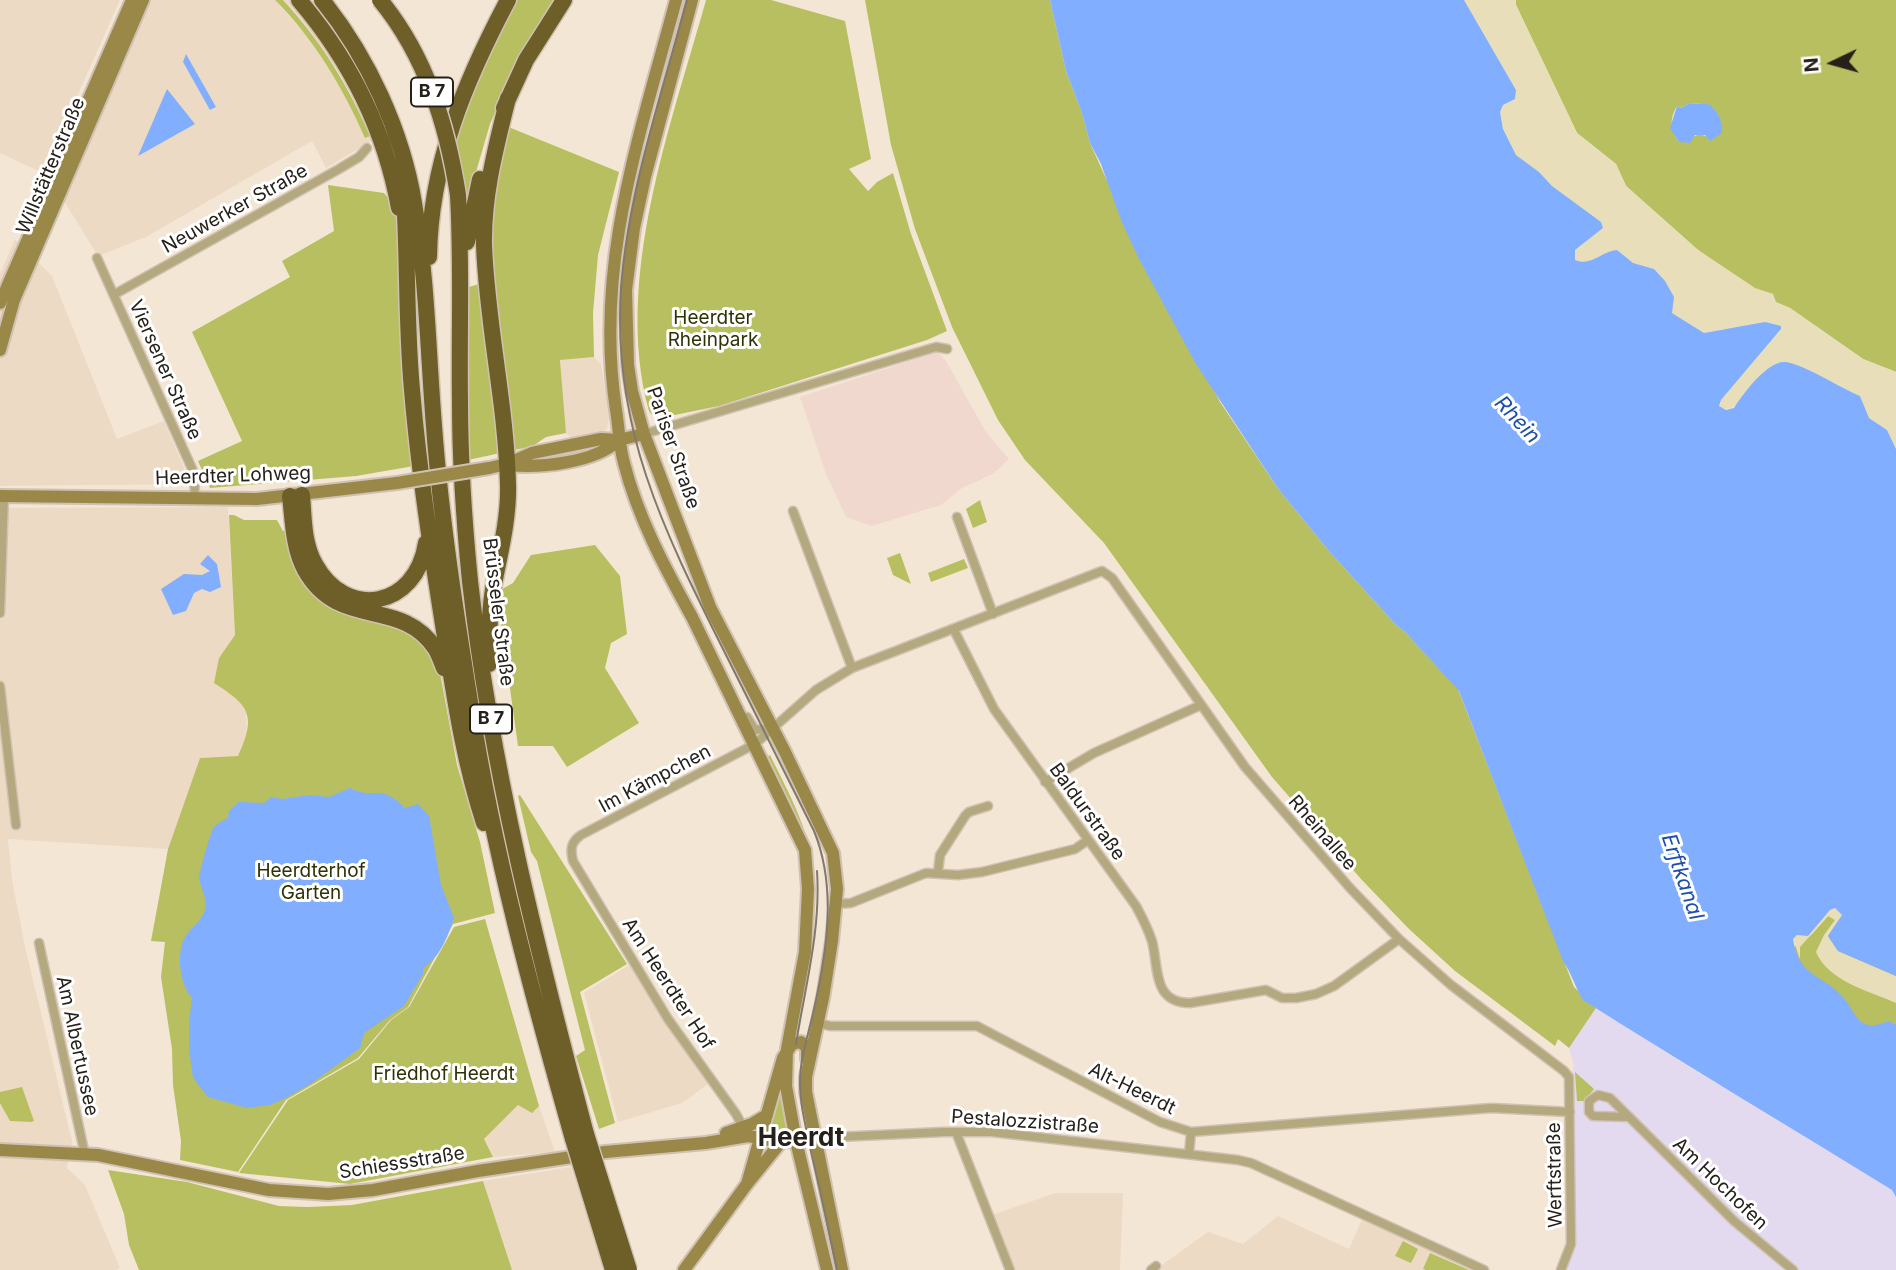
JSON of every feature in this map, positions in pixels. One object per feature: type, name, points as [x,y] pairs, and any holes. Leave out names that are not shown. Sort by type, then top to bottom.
[{"type":"highway","points":[[299,0],[335,45],[365,102],[384,148],[396,191],[404,237]]},
{"type":"highway","name":"Brüsseler Straße","points":[[322,0],[365,66],[383,104],[402,153],[414,202],[434,427],[453,587],[487,799],[537,1011],[579,1136]]},
{"type":"highway","name":"Brüsseler Straße","points":[[380,0],[412,49],[429,84],[444,124],[458,195],[464,511],[479,649],[529,910],[579,1136]]},
{"type":"highway","name":"Brüsseler Straße","points":[[427,326],[429,244],[441,163],[462,97],[508,0]]},
{"type":"highway","name":"Brüsseler Straße","points":[[460,294],[472,210],[496,127],[526,60],[564,0]]},
{"type":"highway","points":[[492,725],[489,680],[490,617],[501,557],[508,488],[484,244],[485,209],[491,168],[508,98]]},
{"type":"highway","points":[[402,153],[412,391],[428,530],[455,700],[472,786],[514,918]]},
{"type":"highway","points":[[296,495],[307,545],[314,562],[330,584],[354,597],[369,600],[387,598],[400,592],[415,577],[422,561],[428,530]]},
{"type":"highway","points":[[296,495],[297,547],[304,569],[317,588],[334,602],[354,610],[402,621],[420,631],[436,648],[455,700]]},
{"type":"highway","name":"B 7","points":[[579,1136],[613,1270]]},
{"type":"highway","name":"B 7","points":[[579,1136],[629,1270]]},
{"type":"main road","name":"Willstätterstraße","points":[[0,350],[4,298],[132,0]]},
{"type":"main road","name":"Willstätterstraße","points":[[4,298],[143,0]]},
{"type":"main road","name":"Pariser Straße","points":[[676,0],[628,179],[614,255],[608,332],[611,373],[619,440],[629,480],[651,538],[803,841],[807,859],[805,952],[787,1049]]},
{"type":"main road","name":"Pariser Straße","points":[[692,0],[645,177],[628,261],[628,365],[632,391],[645,434],[710,607],[772,729]]},
{"type":"main road","name":"Heerdter Lohweg","points":[[2,494],[257,499],[397,483],[507,464],[534,467],[607,450],[619,440],[645,434]]},
{"type":"main road","points":[[772,729],[831,849],[836,873],[828,967],[806,1077]]},
{"type":"main road","points":[[747,1184],[758,1134],[767,1115],[787,1049],[796,1042],[805,1044],[808,1051],[806,1077],[811,1120],[842,1270]]},
{"type":"main road","points":[[787,1049],[786,1086],[796,1141],[827,1270]]},
{"type":"main road","points":[[758,1134],[769,1134],[767,1115]]},
{"type":"main road","points":[[796,1141],[807,1130],[811,1120]]},
{"type":"main road","points":[[684,1270],[768,1157],[758,1134]]},
{"type":"main road","name":"Schiessstraße","points":[[0,1150],[85,1155],[141,1163],[269,1190],[328,1194],[382,1188],[585,1154],[706,1143],[758,1134],[796,1141],[816,1138]]},
{"type":"street","name":"Neuwerker Straße","points":[[115,294],[339,169],[359,157],[367,148]]},
{"type":"street","name":"Viersener Straße","points":[[96,258],[115,294],[194,473],[195,497]]},
{"type":"street","points":[[645,434],[936,346],[947,348]]},
{"type":"street","points":[[0,613],[2,494]]},
{"type":"street","points":[[793,511],[852,668]]},
{"type":"street","points":[[755,744],[816,690],[852,668],[993,614],[957,517]]},
{"type":"street","name":"Rheinallee","points":[[993,614],[1097,572],[1102,571],[1112,578],[1261,788],[1350,888],[1399,939],[1451,985],[1569,1077]]},
{"type":"street","name":"Baldurstraße","points":[[954,630],[994,709],[1136,906],[1152,942],[1163,992],[1175,1001],[1190,1003],[1266,990],[1282,998],[1316,993],[1334,986],[1399,939]]},
{"type":"street","points":[[0,686],[16,825]]},
{"type":"street","points":[[1045,782],[1094,752],[1201,705]]},
{"type":"street","name":"Pariser Straße","points":[[736,707],[745,714],[755,730],[772,729]]},
{"type":"street","name":"Im Kämpchen","points":[[572,844],[581,835],[755,744]]},
{"type":"street","points":[[938,872],[940,855],[965,816],[988,806]]},
{"type":"street","points":[[835,904],[851,903],[911,878],[938,872],[958,875],[982,872],[1075,849],[1088,840]]},
{"type":"street","name":"Am Heerdter Hof","points":[[572,844],[570,851],[573,861],[668,1019],[714,1082],[758,1134]]},
{"type":"street","name":"Am Albertussee","points":[[39,943],[85,1155]]},
{"type":"street","name":"Alt-Heerdt","points":[[818,1023],[830,1026],[976,1027],[1160,1122],[1191,1132],[1491,1108],[1570,1112]]},
{"type":"street","name":"Werftstraße","points":[[1562,1270],[1571,1244],[1569,1077]]},
{"type":"street","name":"Am Hochofen","points":[[1629,1117],[1593,1116],[1588,1108],[1590,1101],[1594,1096],[1604,1095],[1629,1117],[1734,1222],[1793,1270]]},
{"type":"street","points":[[956,1132],[1010,1270]]},
{"type":"street","name":"Pestalozzistraße","points":[[816,1138],[992,1132],[1251,1163],[1484,1270]]},
{"type":"street","points":[[1189,1154],[1191,1132]]},
{"type":"shaded area","points":[[0,0],[120,0],[43,173],[0,153]]},
{"type":"shaded area","points":[[147,0],[275,0],[314,44],[342,90],[363,133],[370,136],[339,72],[283,0],[289,0],[322,37],[345,71],[375,139],[326,168],[312,141],[146,237],[98,256],[64,201]],"holes":[[[186,55],[216,107],[211,110],[183,62]]]},
{"type":"shaded area","points":[[15,239],[52,276],[117,439],[164,421],[191,484],[0,486],[0,274]]},
{"type":"shaded area","points":[[937,352],[946,361],[986,432],[1009,459],[993,474],[962,488],[941,505],[872,526],[846,517],[826,474],[800,397]]},
{"type":"shaded area","points":[[594,357],[601,364],[609,416],[607,429],[597,435],[571,438],[566,433],[560,360]]},
{"type":"shaded area","points":[[228,507],[235,635],[219,658],[246,709],[247,737],[239,756],[200,758],[168,849],[8,839],[12,880],[26,951],[72,1141],[67,1168],[85,1185],[120,1268],[0,1270],[0,508]]},
{"type":"shaded area","points":[[634,962],[712,1081],[682,1103],[618,1122],[584,993]]},
{"type":"shaded area","points":[[1596,1008],[1892,1190],[1896,1197],[1896,1270],[1564,1270],[1574,1242],[1571,1081],[1574,1065],[1569,1048]]},
{"type":"shaded area","points":[[518,1105],[532,1112],[539,1106],[555,1152],[493,1157],[484,1139]]},
{"type":"shaded area","points":[[571,1167],[604,1270],[512,1270],[483,1181]]},
{"type":"shaded area","points":[[1055,1193],[1123,1193],[1120,1270],[1013,1270],[992,1215]]},
{"type":"shaded area","points":[[1364,1215],[1484,1270],[1155,1270],[1208,1232],[1243,1244],[1278,1216],[1349,1249]]},
{"type":"green space","points":[[275,0],[283,0],[321,48],[343,81],[370,136],[365,138],[337,83],[315,48]]},
{"type":"green space","points":[[513,0],[553,0],[517,61],[490,124],[464,213],[454,132]]},
{"type":"green space","name":"Heerdter Rheinpark","points":[[706,0],[771,0],[845,21],[871,159],[849,169],[868,191],[893,173],[911,234],[947,331],[927,340],[719,406],[660,418],[649,411],[640,361],[638,309],[642,256],[663,151]]},
{"type":"green space","points":[[865,0],[1050,0],[1066,71],[1090,143],[1114,196],[1220,402],[1279,490],[1329,551],[1458,689],[1574,987],[1596,1008],[1569,1048],[1558,1039],[1555,1046],[1455,971],[1408,928],[1361,879],[1272,777],[1104,543],[1025,460],[998,420],[952,327],[915,229],[891,145]]},
{"type":"green space","points":[[1516,0],[1896,0],[1896,372],[1863,359],[1790,308],[1775,302],[1773,294],[1755,289],[1698,250],[1626,186],[1616,164],[1577,133]],"holes":[[[1706,103],[1715,110],[1720,120],[1708,137],[1700,134],[1679,142],[1672,124],[1677,106],[1681,108],[1688,104]]]},
{"type":"green space","points":[[506,126],[619,172],[598,255],[593,313],[594,357],[560,360],[566,433],[546,437],[533,446],[468,460],[469,287],[492,280],[488,229]]},
{"type":"green space","points":[[328,185],[384,193],[397,209],[399,291],[414,466],[356,476],[210,488],[198,461],[242,441],[192,332],[290,277],[282,261],[334,231]]},
{"type":"green space","points":[[980,500],[987,522],[973,528],[966,509]]},
{"type":"green space","name":"Heerdterhof Garten","points":[[229,515],[244,520],[277,520],[283,531],[287,531],[320,599],[326,605],[344,614],[394,625],[414,636],[427,649],[440,673],[457,765],[480,842],[495,913],[453,924],[408,1007],[390,1020],[358,1058],[286,1100],[238,1172],[180,1160],[181,1141],[173,1085],[172,1049],[161,977],[165,942],[151,941],[168,849],[200,758],[238,756],[247,730],[248,721],[242,705],[214,683],[219,658],[235,635]]},
{"type":"green space","points":[[595,545],[620,576],[627,634],[611,643],[605,668],[639,723],[567,767],[553,746],[518,746],[497,595],[513,583],[531,555]]},
{"type":"green space","points":[[900,553],[911,584],[893,575],[887,558]]},
{"type":"green space","points":[[964,559],[968,568],[931,582],[928,573]]},
{"type":"green space","points":[[770,755],[805,832],[810,849],[815,882],[812,882],[808,843],[765,758]]},
{"type":"green space","points":[[520,795],[627,964],[580,992],[615,1123],[599,1129],[576,1056],[585,1050],[537,861],[531,852],[518,796]]},
{"type":"green space","points":[[1829,915],[1896,967],[1896,1053],[1784,954],[1812,934]]},
{"type":"green space","name":"Friedhof Heerdt","points":[[485,919],[539,1106],[532,1113],[518,1105],[484,1139],[493,1157],[350,1184],[239,1173],[288,1100],[359,1059],[391,1020],[409,1007],[454,927]]},
{"type":"green space","points":[[1575,1072],[1594,1089],[1584,1101],[1577,1101]]},
{"type":"green space","points":[[781,1082],[792,1134],[775,1136],[770,1129]]},
{"type":"green space","points":[[22,1087],[34,1121],[31,1122],[10,1121],[0,1103],[0,1092]]},
{"type":"green space","points":[[108,1170],[187,1182],[279,1206],[308,1207],[352,1205],[483,1181],[512,1270],[139,1270],[129,1245],[124,1214]]},
{"type":"green space","points":[[1403,1241],[1418,1249],[1411,1263],[1395,1256]]},
{"type":"green space","points":[[1430,1253],[1469,1270],[1423,1269]]},
{"type":"sand","points":[[1464,0],[1516,0],[1577,133],[1616,164],[1626,186],[1698,250],[1755,288],[1773,294],[1776,302],[1790,308],[1863,359],[1896,372],[1896,449],[1887,430],[1869,418],[1860,396],[1836,386],[1751,386],[1733,407],[1729,409],[1719,406],[1721,400],[1781,330],[1723,329],[1704,333],[1672,313],[1653,269],[1632,263],[1617,250],[1591,261],[1575,260],[1575,250],[1603,228],[1601,223],[1516,155],[1503,129],[1500,112],[1503,105],[1515,99],[1516,90]]},
{"type":"sand","points":[[1835,908],[1842,915],[1828,936],[1838,951],[1896,976],[1896,1003],[1839,978],[1822,962],[1816,952],[1835,920],[1828,916],[1800,947],[1800,959],[1793,939],[1797,935],[1808,935],[1830,910]]},
{"type":"water","points":[[1050,0],[1464,0],[1516,90],[1515,99],[1503,105],[1500,112],[1503,129],[1516,155],[1601,222],[1603,228],[1575,250],[1575,260],[1586,262],[1617,250],[1633,263],[1654,269],[1674,297],[1672,313],[1704,333],[1765,322],[1781,326],[1721,400],[1719,406],[1726,410],[1734,408],[1763,372],[1785,362],[1802,367],[1860,396],[1869,418],[1887,430],[1896,449],[1896,976],[1838,951],[1828,936],[1842,915],[1835,908],[1830,910],[1808,936],[1797,935],[1793,939],[1800,961],[1812,974],[1842,996],[1863,1023],[1876,1025],[1889,1021],[1896,1025],[1896,1197],[1892,1190],[1583,1000],[1563,961],[1459,691],[1329,551],[1279,490],[1196,364],[1138,257],[1090,143],[1066,71]]},
{"type":"water","points":[[186,54],[216,107],[210,110],[183,62]]},
{"type":"water","points":[[167,89],[195,124],[138,156]]},
{"type":"water","points":[[1706,103],[1718,115],[1722,133],[1710,141],[1705,135],[1695,135],[1690,143],[1679,142],[1670,128],[1677,106],[1681,108],[1688,104]]},
{"type":"water","points":[[208,555],[217,564],[221,587],[210,592],[202,589],[194,593],[186,611],[173,615],[161,589],[184,574],[202,575],[210,571],[200,564]]},
{"type":"water","points":[[350,788],[358,792],[389,796],[405,808],[418,804],[429,816],[441,885],[454,918],[446,939],[439,953],[423,968],[423,974],[404,1006],[364,1033],[360,1048],[312,1083],[270,1105],[247,1108],[208,1097],[193,1078],[189,1049],[192,998],[182,979],[180,963],[183,941],[201,919],[206,906],[199,878],[212,830],[228,818],[229,811],[239,802],[264,803],[271,797],[329,797]]},
{"type":"tram line","points":[[687,0],[638,179],[625,252],[620,340],[625,387],[634,433],[647,477],[681,563],[814,831],[821,852],[828,897],[826,942],[819,987],[801,1063],[800,1091],[837,1270]]},
{"type":"tram line","points":[[796,1044],[817,915],[817,871]]},
{"type":"district","name":"Heerdt","points":[[801,1138]]},
{"type":"water label","name":"Rhein","points":[[1517,420]]},
{"type":"water label","name":"Erftkanal","points":[[1682,877]]}]
